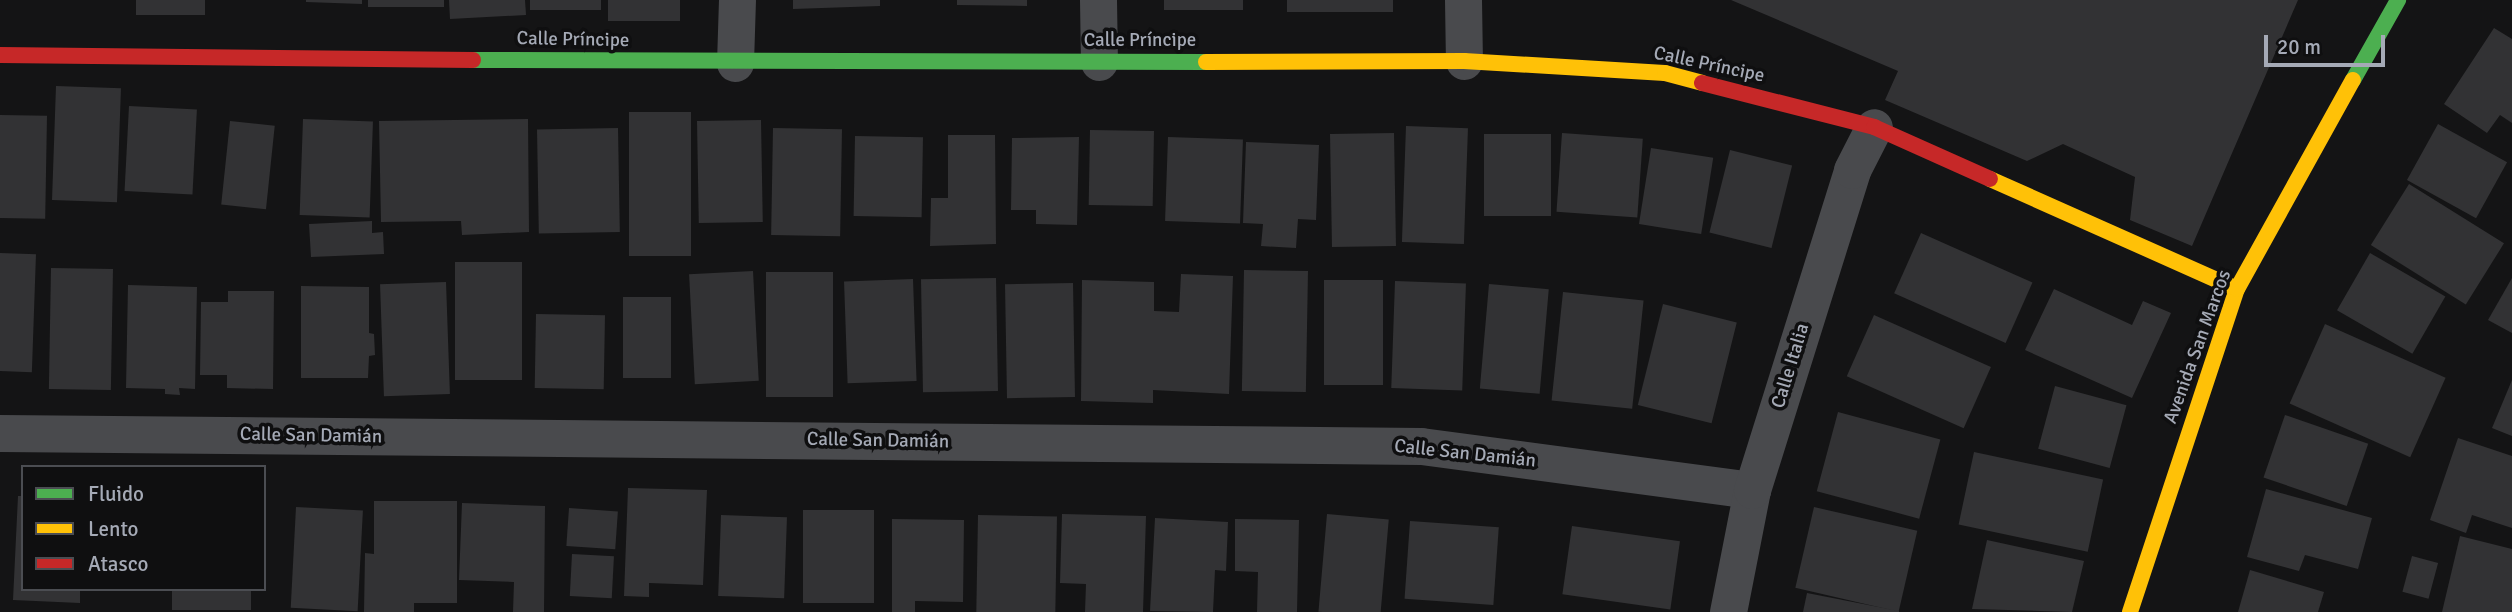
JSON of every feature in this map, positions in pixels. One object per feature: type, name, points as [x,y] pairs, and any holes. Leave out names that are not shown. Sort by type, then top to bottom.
[{"type":"street","points":[[736,63],[737,0]]},
{"type":"street","points":[[1098,0],[1098,62]]},
{"type":"street","points":[[1463,0],[1464,61]]},
{"type":"street","name":"Avenida San Marcos","points":[[2130,612],[2237,289],[2398,0]]},
{"type":"street","name":"Calle Príncipe","points":[[0,55],[736,63],[1464,61],[1665,73],[1874,127],[2237,289]]},
{"type":"street","name":"Calle Italia","points":[[1728,612],[1752,490],[1852,170],[1874,127]]},
{"type":"street","name":"Calle San Damián","points":[[0,433],[1421,446],[1752,490]]},
{"type":"building","points":[[136,0],[205,0],[205,15],[136,15]]},
{"type":"building","points":[[362,0],[362,4],[306,2]]},
{"type":"building","points":[[368,0],[444,0],[444,7],[368,7]]},
{"type":"building","points":[[449,0],[525,0],[526,15],[450,19]]},
{"type":"building","points":[[530,0],[601,0],[601,10],[530,10]]},
{"type":"building","points":[[608,0],[680,0],[680,21],[608,21]]},
{"type":"building","points":[[793,0],[880,0],[880,6],[793,9]]},
{"type":"building","points":[[957,0],[1027,0],[1027,6],[957,5]]},
{"type":"building","points":[[1164,0],[1243,0],[1243,10],[1164,10]]},
{"type":"building","points":[[1287,0],[1393,0],[1393,12],[1287,12]]},
{"type":"building","points":[[1731,0],[2298,0],[2192,246],[2130,220],[2135,177],[2063,144],[2027,161],[1885,100],[1898,71]]},
{"type":"building","points":[[2494,28],[2512,39],[2512,123],[2500,115],[2487,133],[2444,104]]},
{"type":"building","points":[[56,86],[121,88],[117,202],[52,200]]},
{"type":"building","points":[[129,106],[197,110],[192,194],[125,191]]},
{"type":"building","points":[[629,112],[691,112],[691,256],[629,256]]},
{"type":"building","points":[[0,115],[47,116],[45,219],[0,218]]},
{"type":"building","points":[[303,119],[373,121],[370,217],[300,215]]},
{"type":"building","points":[[528,119],[529,232],[462,235],[461,221],[381,222],[379,121]]},
{"type":"building","points":[[761,120],[763,222],[699,223],[697,121]]},
{"type":"building","points":[[230,121],[275,126],[266,209],[221,205]]},
{"type":"building","points":[[2438,124],[2507,162],[2476,218],[2407,180]]},
{"type":"building","points":[[1406,126],[1468,128],[1464,244],[1402,242]]},
{"type":"building","points":[[618,128],[620,232],[539,233],[537,129]]},
{"type":"building","points":[[773,128],[842,129],[840,236],[771,235]]},
{"type":"building","points":[[1090,130],[1154,131],[1153,206],[1089,205]]},
{"type":"building","points":[[1394,133],[1396,246],[1332,247],[1330,134]]},
{"type":"building","points":[[1562,133],[1643,139],[1637,217],[1556,212]]},
{"type":"building","points":[[1484,134],[1551,134],[1551,216],[1484,216]]},
{"type":"building","points":[[948,135],[995,135],[996,244],[930,246],[931,198],[948,198]]},
{"type":"building","points":[[855,136],[923,137],[922,217],[854,216]]},
{"type":"building","points":[[1079,137],[1077,225],[1036,224],[1036,210],[1011,210],[1012,138]]},
{"type":"building","points":[[1168,137],[1243,140],[1240,224],[1165,221]]},
{"type":"building","points":[[1246,142],[1319,145],[1316,220],[1298,219],[1296,248],[1261,246],[1263,224],[1243,223]]},
{"type":"building","points":[[1651,148],[1713,158],[1701,234],[1639,224]]},
{"type":"building","points":[[1730,150],[1792,165],[1772,248],[1709,232]]},
{"type":"building","points":[[2409,184],[2504,243],[2466,304],[2371,245]]},
{"type":"building","points":[[372,221],[372,233],[383,232],[384,254],[311,257],[309,224]]},
{"type":"building","points":[[1921,233],[2032,283],[2006,343],[1894,293]]},
{"type":"building","points":[[0,253],[36,254],[32,372],[0,371]]},
{"type":"building","points":[[2370,253],[2445,296],[2412,354],[2337,310]]},
{"type":"building","points":[[455,262],[522,262],[522,380],[455,380]]},
{"type":"building","points":[[51,268],[113,269],[111,390],[49,389]]},
{"type":"building","points":[[1244,270],[1308,271],[1306,392],[1242,391]]},
{"type":"building","points":[[753,271],[759,381],[695,384],[689,274]]},
{"type":"building","points":[[766,272],[833,272],[833,397],[766,397]]},
{"type":"building","points":[[1181,274],[1233,276],[1229,394],[1153,390],[1153,403],[1081,401],[1082,280],[1154,282],[1154,311],[1179,312]]},
{"type":"building","points":[[996,278],[998,391],[923,392],[921,279]]},
{"type":"building","points":[[2512,278],[2512,333],[2488,320]]},
{"type":"building","points":[[913,279],[917,381],[848,383],[844,281]]},
{"type":"building","points":[[1324,280],[1383,280],[1383,385],[1324,385]]},
{"type":"building","points":[[1395,281],[1466,283],[1462,390],[1391,388]]},
{"type":"building","points":[[446,282],[450,394],[384,396],[380,284]]},
{"type":"building","points":[[1073,283],[1075,397],[1007,398],[1005,284]]},
{"type":"building","points":[[1489,284],[1549,289],[1540,394],[1480,389]]},
{"type":"building","points":[[128,285],[197,287],[195,389],[179,388],[180,395],[165,394],[165,389],[126,388]]},
{"type":"building","points":[[301,286],[369,287],[369,333],[374,334],[375,355],[369,356],[368,378],[301,378]]},
{"type":"building","points":[[2054,289],[2132,325],[2143,301],[2171,313],[2132,398],[2025,350]]},
{"type":"building","points":[[228,291],[274,291],[273,389],[227,388],[227,375],[200,375],[201,302],[228,302]]},
{"type":"building","points":[[1563,292],[1644,300],[1632,409],[1552,400]]},
{"type":"building","points":[[623,297],[671,297],[671,378],[623,378]]},
{"type":"building","points":[[1663,304],[1737,322],[1712,423],[1638,405]]},
{"type":"building","points":[[536,314],[605,315],[604,389],[535,388]]},
{"type":"building","points":[[1874,315],[1991,367],[1964,428],[1847,376]]},
{"type":"building","points":[[2325,324],[2446,378],[2410,457],[2290,403]]},
{"type":"building","points":[[2512,380],[2512,436],[2492,428]]},
{"type":"building","points":[[2055,386],[2126,405],[2110,468],[2038,449]]},
{"type":"building","points":[[1838,412],[1940,439],[1919,519],[1817,491]]},
{"type":"building","points":[[2285,415],[2368,444],[2347,506],[2264,477]]},
{"type":"building","points":[[2458,438],[2512,456],[2512,528],[2472,515],[2466,533],[2430,520]]},
{"type":"building","points":[[1974,452],[2103,479],[2088,552],[1959,524]]},
{"type":"building","points":[[628,488],[707,490],[703,585],[649,583],[649,597],[624,596]]},
{"type":"building","points":[[2266,489],[2372,518],[2358,569],[2305,555],[2299,571],[2247,557]]},
{"type":"building","points":[[18,496],[21,496],[21,591],[80,591],[80,603],[13,600]]},
{"type":"building","points":[[374,501],[457,501],[457,603],[414,603],[414,612],[364,612],[365,553],[374,554]]},
{"type":"building","points":[[462,503],[545,506],[544,612],[513,612],[514,582],[459,580]]},
{"type":"building","points":[[296,507],[363,511],[358,611],[291,608]]},
{"type":"building","points":[[1814,507],[1917,531],[1899,612],[1795,588]]},
{"type":"building","points":[[569,508],[618,511],[615,549],[566,546]]},
{"type":"building","points":[[803,510],[874,510],[874,603],[803,603]]},
{"type":"building","points":[[1062,514],[1146,516],[1143,612],[1085,612],[1086,584],[1060,583]]},
{"type":"building","points":[[1327,514],[1389,519],[1381,612],[1318,612]]},
{"type":"building","points":[[721,515],[787,517],[784,598],[718,596]]},
{"type":"building","points":[[978,515],[1057,516],[1055,612],[976,612]]},
{"type":"building","points":[[1155,518],[1228,522],[1226,571],[1215,570],[1213,612],[1150,611]]},
{"type":"building","points":[[892,519],[964,520],[963,602],[915,601],[915,612],[892,612]]},
{"type":"building","points":[[1235,519],[1299,520],[1297,612],[1257,612],[1258,572],[1235,571]]},
{"type":"building","points":[[1410,521],[1499,527],[1493,605],[1405,599]]},
{"type":"building","points":[[1572,526],[1680,541],[1670,609],[1562,594]]},
{"type":"building","points":[[2460,536],[2512,549],[2512,612],[2442,612]]},
{"type":"building","points":[[1987,540],[2084,561],[2072,612],[1972,609]]},
{"type":"building","points":[[572,554],[614,556],[612,598],[570,596]]},
{"type":"building","points":[[2412,556],[2438,563],[2429,599],[2402,592]]},
{"type":"building","points":[[2250,570],[2324,592],[2318,612],[2238,612]]},
{"type":"building","points":[[172,591],[251,591],[251,610],[172,610]]},
{"type":"building","points":[[1807,593],[1899,611],[1899,612],[1803,612]]},
{"type":"traffic: fast","points":[[2353,80],[2398,0]]},
{"type":"traffic: fast","points":[[473,60],[1206,62]]},
{"type":"traffic: slow","points":[[1206,62],[1464,61],[1665,73],[1702,83]]},
{"type":"traffic: slow","points":[[2130,612],[2237,289],[2353,80]]},
{"type":"traffic: slow","points":[[1990,179],[2237,289]]},
{"type":"traffic: jam","points":[[0,55],[473,60]]},
{"type":"traffic: jam","points":[[1702,83],[1874,127],[1990,179]]}]
